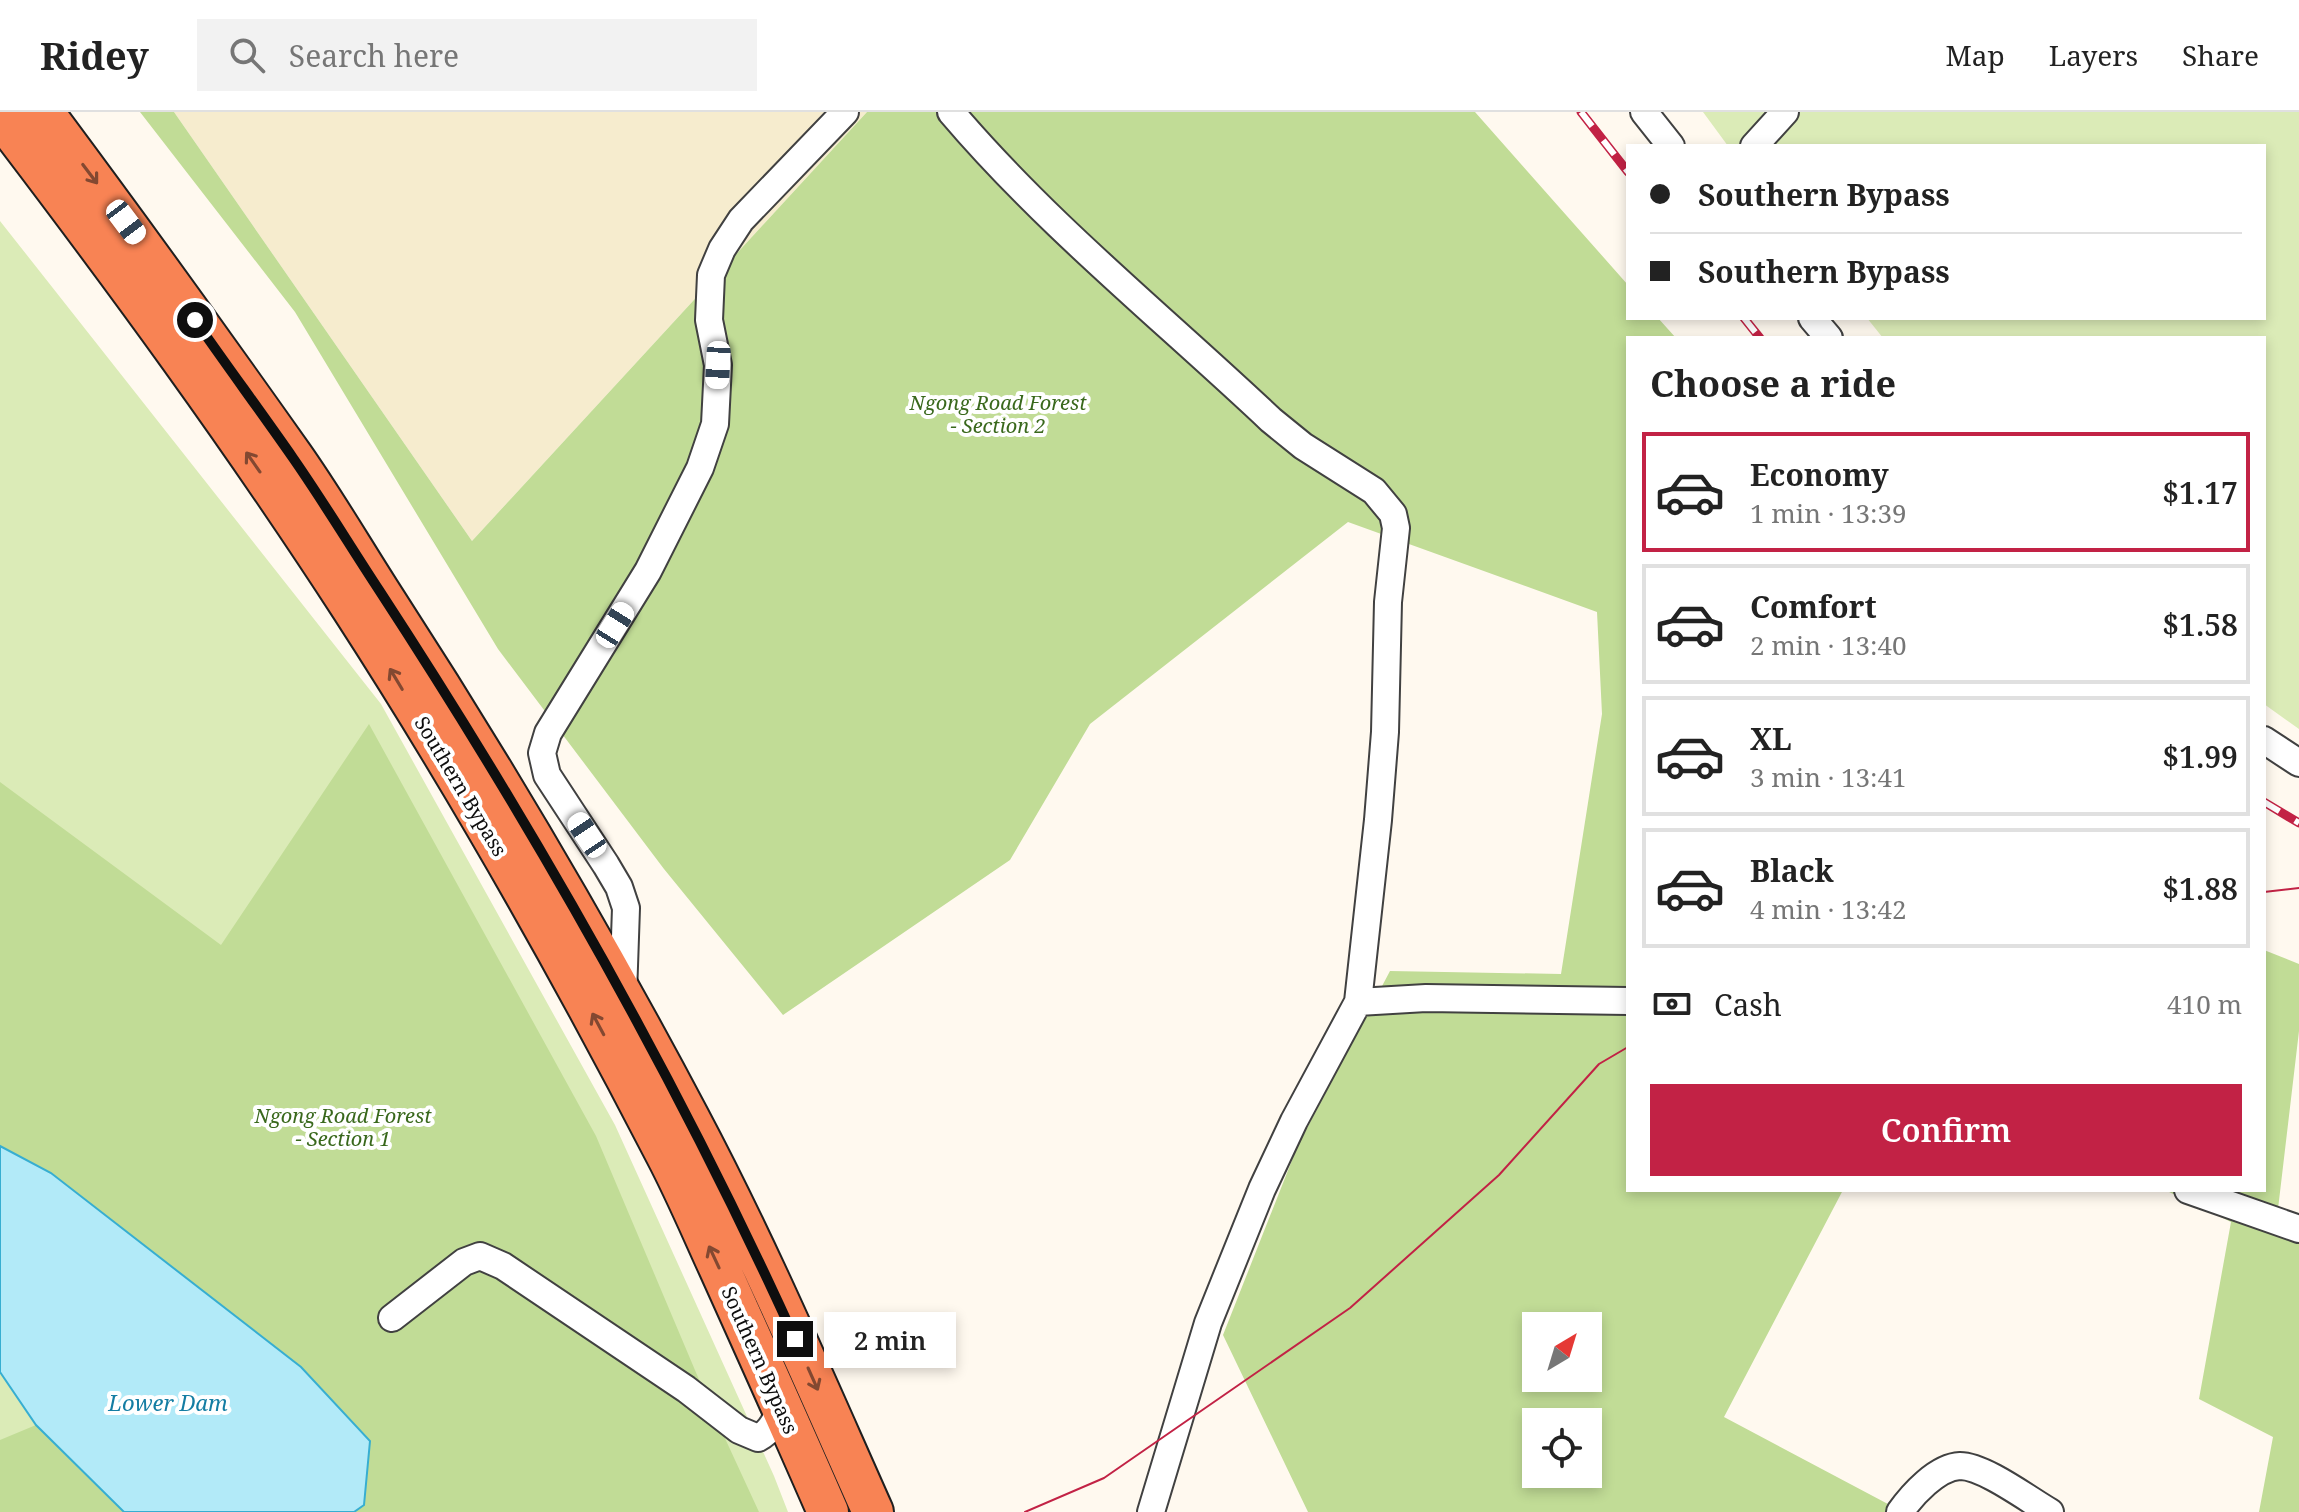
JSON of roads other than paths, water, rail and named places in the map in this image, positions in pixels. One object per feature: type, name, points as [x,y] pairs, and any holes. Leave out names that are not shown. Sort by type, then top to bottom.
[{"type":"highway","name":"Southern Bypass","points":[[43,112],[139,240],[292,456],[445,691],[528,829],[689,1118],[756,1253],[873,1512]]},
{"type":"highway","name":"Southern Bypass","points":[[0,115],[179,354],[353,609],[548,932],[662,1146],[828,1512]]},
{"type":"highway","points":[[809,1468],[817,1512]]},
{"type":"street","points":[[623,997],[626,908],[619,887],[606,865],[547,775],[542,753],[548,733],[648,571],[700,468],[715,424],[718,365],[709,320],[711,275],[722,249],[741,220],[845,112]]},
{"type":"street","points":[[951,112],[1054,222],[1271,420],[1303,446],[1374,491],[1393,514],[1396,536],[1385,636],[1383,762],[1358,1002],[1294,1121],[1262,1189],[1208,1323],[1151,1512]]},
{"type":"street","points":[[1644,112],[1669,144]]},
{"type":"street","points":[[1756,144],[1785,112]]},
{"type":"street","points":[[1814,320],[1827,336]]},
{"type":"street","points":[[2266,741],[2299,763]]},
{"type":"street","points":[[1358,1002],[1426,998],[1626,1001]]},
{"type":"street","points":[[2194,1192],[2299,1229]]},
{"type":"street","points":[[392,1318],[464,1262],[480,1256],[503,1266],[661,1371],[746,1434],[758,1438],[763,1435],[777,1417],[781,1404]]},
{"type":"street","points":[[1900,1512],[1925,1485],[1946,1470],[1961,1466],[1983,1473],[2050,1512]]},
{"type":"water","name":"Lower Dam","points":[[0,1146],[51,1173],[301,1367],[370,1441],[364,1505],[354,1512],[124,1512],[36,1425],[0,1372]]},
{"type":"tram line","points":[[2266,892],[2299,888]]},
{"type":"tram line","points":[[1025,1512],[1104,1478],[1350,1308],[1499,1175],[1599,1064],[1626,1048]]},
{"type":"railway","points":[[1581,112],[1626,169]]},
{"type":"railway","points":[[1746,320],[1758,336]]},
{"type":"railway","points":[[2266,803],[2299,823]]},
{"type":"park label","name":"Ngong Road Forest - Section 2","points":[[998,414]]},
{"type":"park label","name":"Ngong Road Forest - Section 1","points":[[343,1126]]}]
